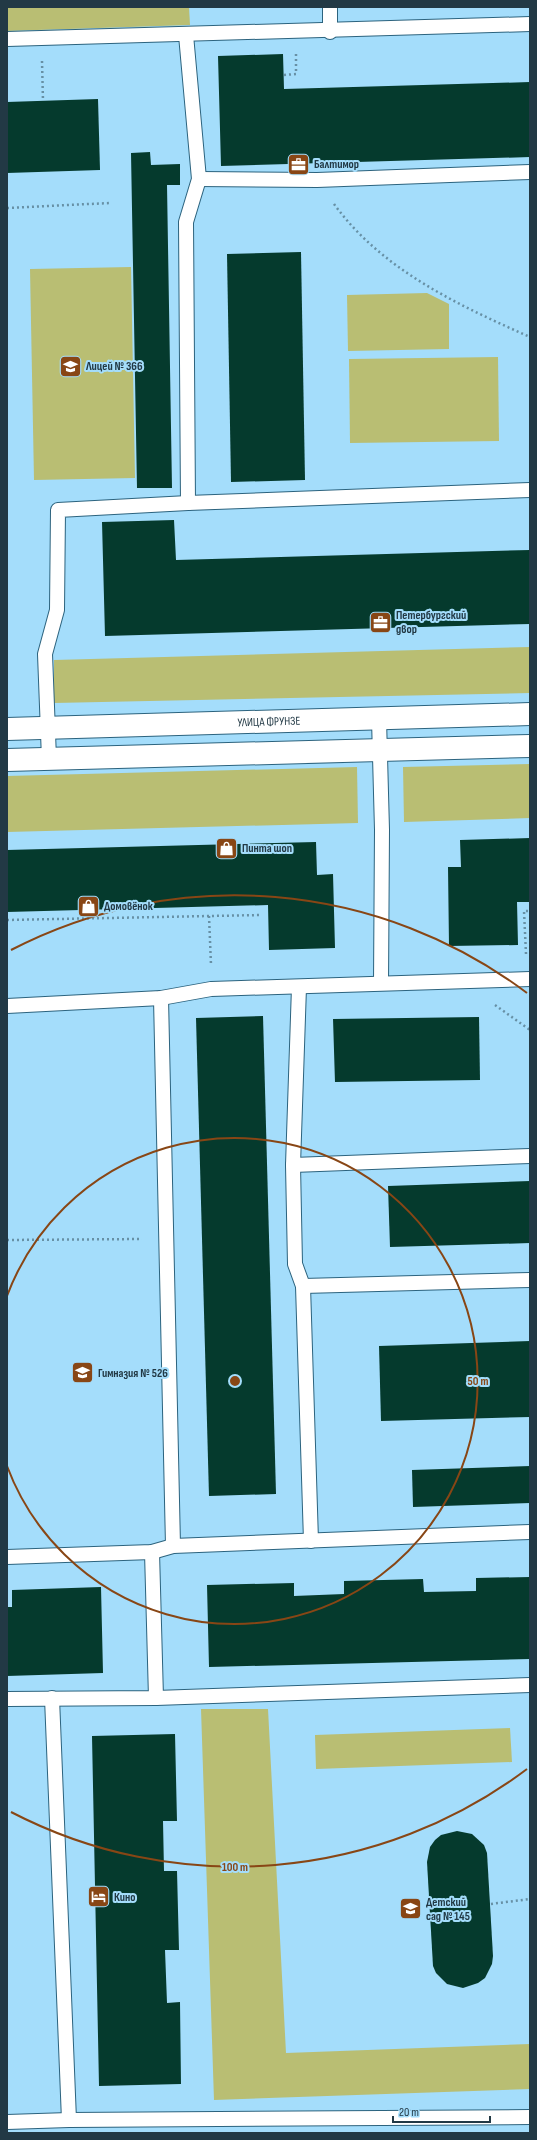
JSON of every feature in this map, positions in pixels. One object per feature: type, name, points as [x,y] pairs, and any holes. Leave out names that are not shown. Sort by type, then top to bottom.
[{"type":"street","name":"УЛИЦА ФРУНЗЕ","points":[[7,729],[530,714]]},
{"type":"street","points":[[7,760],[530,746]]},
{"type":"lane","points":[[330,7],[330,32]]},
{"type":"lane","points":[[7,40],[330,32],[530,24]]},
{"type":"lane","points":[[186,35],[199,179],[186,222],[188,502]]},
{"type":"lane","points":[[199,179],[317,180],[530,172]]},
{"type":"lane","points":[[49,759],[45,654],[57,610],[58,510],[188,502],[530,490]]},
{"type":"lane","points":[[379,718],[382,830],[381,983]]},
{"type":"lane","points":[[7,1006],[160,998],[212,989],[528,979]]},
{"type":"lane","points":[[299,987],[293,1165],[295,1264],[303,1286],[311,1541]]},
{"type":"lane","points":[[160,998],[173,1546]]},
{"type":"lane","points":[[293,1165],[530,1156]]},
{"type":"lane","points":[[303,1286],[530,1280]]},
{"type":"lane","points":[[7,1557],[152,1552],[173,1546],[530,1532]]},
{"type":"lane","points":[[152,1552],[156,1698]]},
{"type":"lane","points":[[7,1699],[156,1698],[530,1685]]},
{"type":"lane","points":[[52,1698],[69,2120]]},
{"type":"lane","points":[[7,2122],[69,2120],[153,2127],[530,2117]]},
{"type":"path","points":[[284,75],[296,74],[295,33]]},
{"type":"path","points":[[42,38],[43,101]]},
{"type":"path","points":[[317,180],[350,225],[426,287],[530,337]]},
{"type":"path","points":[[7,208],[110,203]]},
{"type":"path","points":[[528,979],[524,911],[530,911]]},
{"type":"path","points":[[7,920],[261,914]]},
{"type":"path","points":[[209,916],[212,989]]},
{"type":"path","points":[[474,981],[485,998],[530,1030]]},
{"type":"path","points":[[7,1240],[165,1239]]},
{"type":"path","points":[[491,1904],[530,1899]]},
{"type":"green space","points":[[7,7],[189,7],[190,25],[7,31]]},
{"type":"green space","name":"Лицей № 366","points":[[131,267],[135,478],[34,480],[30,269]]},
{"type":"green space","points":[[427,293],[449,304],[449,349],[348,351],[347,295]]},
{"type":"green space","points":[[498,357],[499,441],[350,443],[349,359]]},
{"type":"green space","points":[[530,647],[530,693],[54,703],[54,660]]},
{"type":"green space","points":[[530,764],[530,818],[404,822],[403,767]]},
{"type":"green space","points":[[357,767],[358,823],[7,832],[7,776]]},
{"type":"green space","points":[[201,1709],[268,1709],[286,2053],[530,2044],[530,2089],[214,2100]]},
{"type":"green space","points":[[510,1728],[512,1762],[316,1769],[315,1735]]},
{"type":"building","points":[[283,54],[284,89],[530,82],[530,157],[221,166],[218,56]]},
{"type":"building","points":[[98,99],[100,170],[7,173],[7,102]]},
{"type":"building","points":[[150,152],[151,165],[180,164],[180,185],[167,185],[172,488],[137,488],[131,153]]},
{"type":"building","points":[[301,252],[305,480],[231,482],[227,254]]},
{"type":"building","points":[[174,520],[176,560],[530,550],[530,624],[105,636],[102,522]]},
{"type":"building","points":[[530,838],[530,902],[517,902],[518,945],[449,946],[448,867],[461,867],[460,840]]},
{"type":"building","points":[[316,842],[317,875],[333,874],[335,948],[269,950],[268,905],[7,912],[7,850]]},
{"type":"building","points":[[263,1016],[276,1494],[209,1496],[196,1018]]},
{"type":"building","points":[[479,1017],[480,1080],[335,1082],[333,1019]]},
{"type":"building","points":[[530,1181],[530,1243],[390,1247],[388,1186]]},
{"type":"building","points":[[530,1341],[530,1417],[381,1421],[379,1346]]},
{"type":"building","points":[[530,1466],[530,1503],[413,1507],[412,1470]]},
{"type":"building","points":[[530,1577],[530,1659],[209,1667],[207,1585],[294,1583],[294,1596],[344,1594],[344,1581],[423,1579],[424,1592],[476,1591],[476,1578]]},
{"type":"building","points":[[101,1587],[103,1673],[7,1676],[7,1607],[12,1607],[12,1590]]},
{"type":"building","points":[[175,1734],[177,1821],[163,1821],[164,1871],[177,1871],[179,1950],[165,1950],[167,2003],[180,2002],[181,2084],[99,2086],[92,1736]]},
{"type":"building","points":[[457,1831],[472,1834],[484,1845],[487,1853],[493,1956],[492,1964],[485,1978],[478,1983],[463,1988],[447,1984],[436,1973],[433,1966],[427,1862],[430,1847],[435,1840],[441,1835]]},
{"type":"place","name":"Балтимор","points":[[299,164]]},
{"type":"place","name":"Лицей № 366","points":[[71,366]]},
{"type":"place","name":"Петербургский двор","points":[[380,622]]},
{"type":"place","name":"Пинта шоп","points":[[226,848]]},
{"type":"place","name":"Домовёнок","points":[[88,906]]},
{"type":"place","name":"Гимназия № 526","points":[[83,1373]]},
{"type":"place","name":"Кино","points":[[99,1897]]},
{"type":"place","name":"Детский сад № 145","points":[[410,1909]]}]
